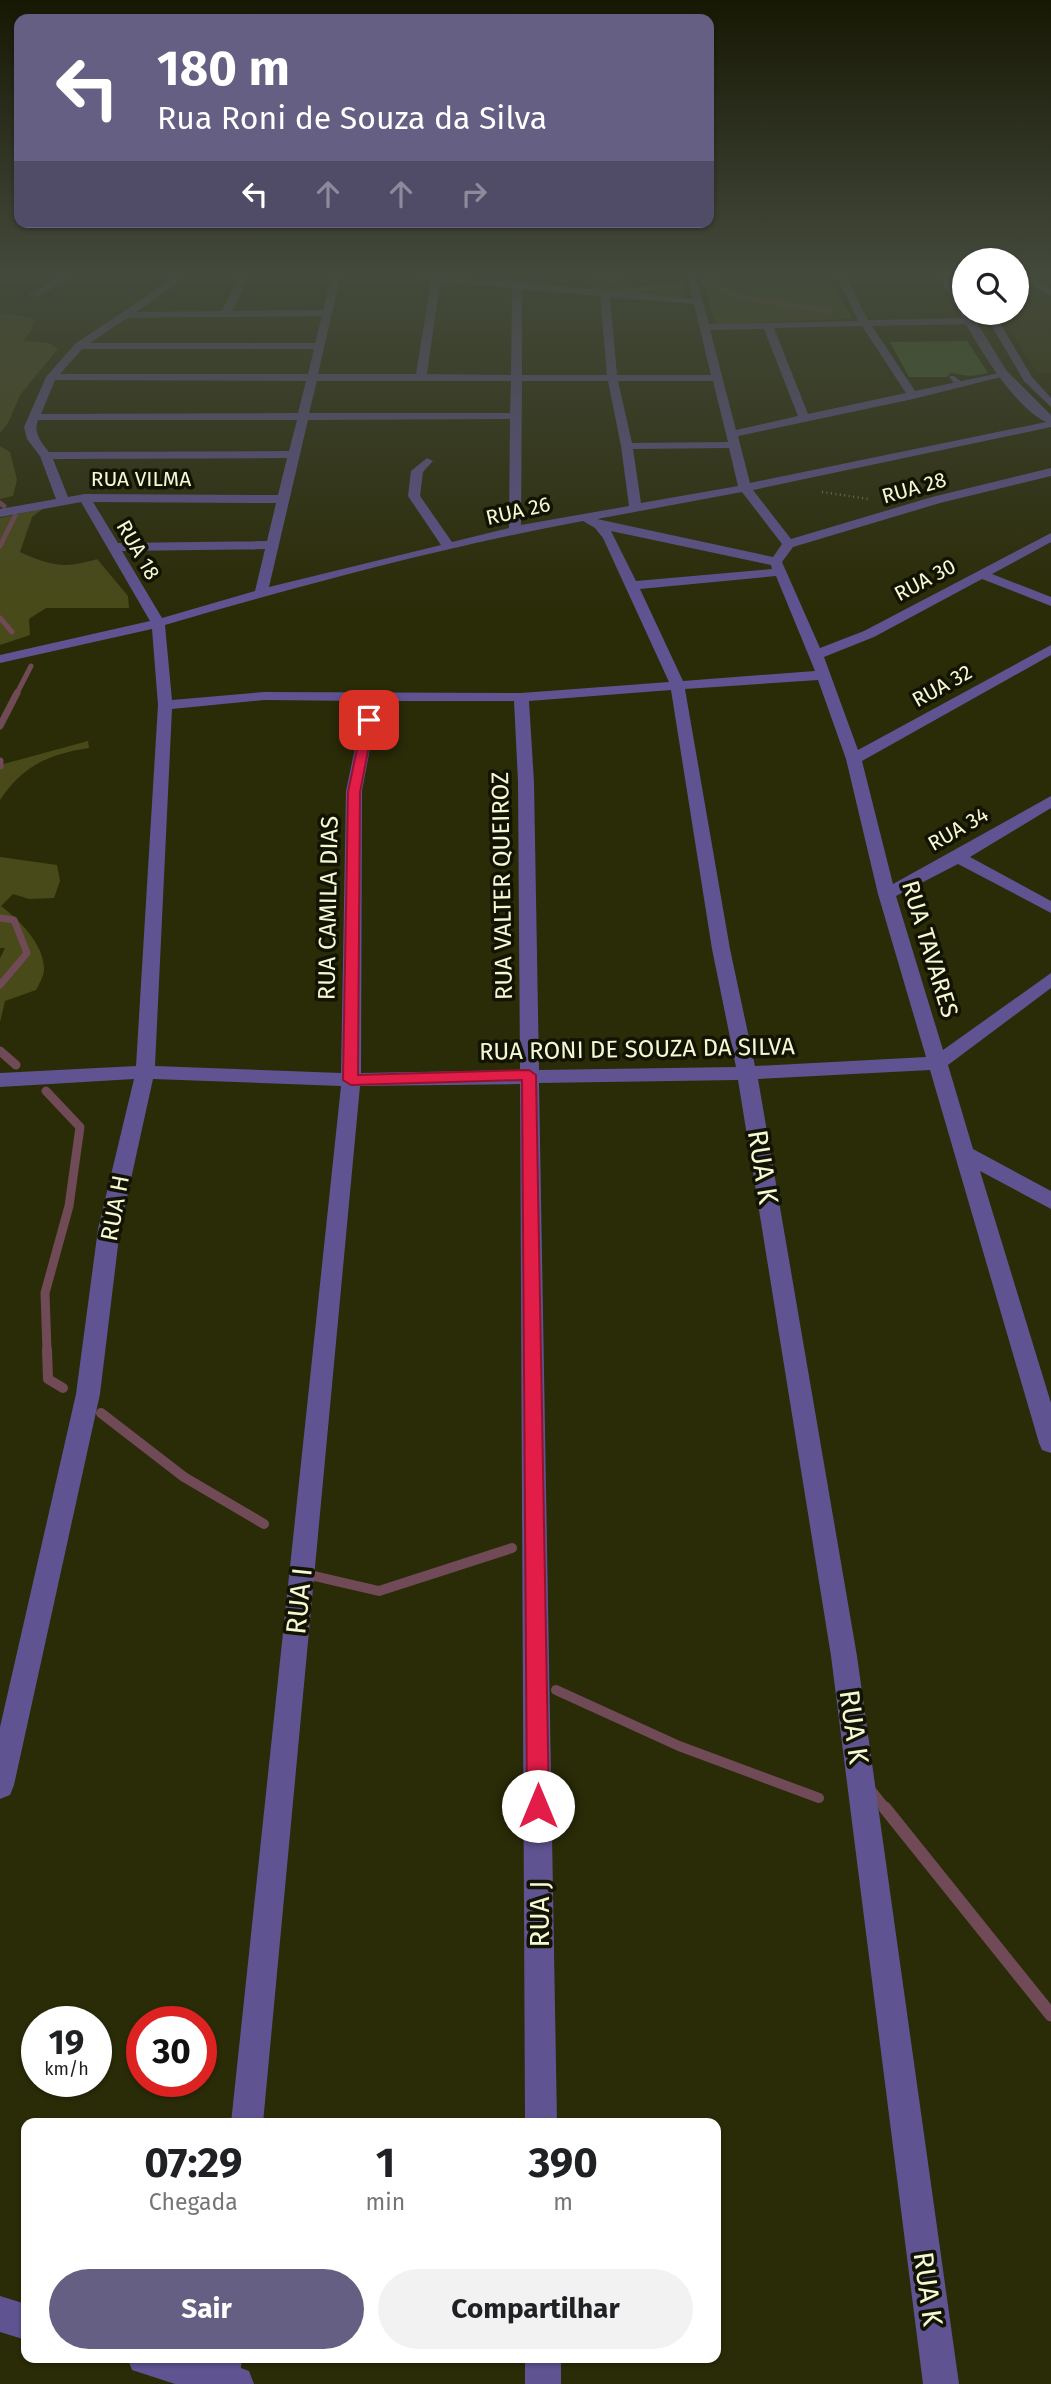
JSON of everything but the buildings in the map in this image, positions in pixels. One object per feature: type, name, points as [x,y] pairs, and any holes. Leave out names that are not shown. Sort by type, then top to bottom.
[{"type":"street","points":[[46,388],[30,427],[33,439],[47,456],[63,500]]},
{"type":"street","points":[[261,593],[308,388]]},
{"type":"street","points":[[515,530],[516,388]]},
{"type":"street","points":[[615,388],[627,446],[635,508]]},
{"type":"street","points":[[721,388],[746,488],[788,544],[777,567]]},
{"type":"street","points":[[793,388],[805,420]]},
{"type":"street","points":[[907,388],[913,397]]},
{"type":"street","points":[[627,446],[733,439],[805,420],[913,397],[937,388]]},
{"type":"street","points":[[1015,388],[1051,423]]},
{"type":"street","points":[[1037,388],[1051,404]]},
{"type":"street","points":[[34,417],[515,416]]},
{"type":"street","name":"RUA 26","points":[[0,659],[158,623],[261,593],[515,530],[746,488],[1051,423]]},
{"type":"street","points":[[47,456],[293,454]]},
{"type":"street","points":[[427,461],[417,471],[414,496],[449,547]]},
{"type":"street","name":"RUA 28","points":[[788,544],[936,500],[1051,472]]},
{"type":"street","name":"RUA VILMA","points":[[0,513],[85,498],[283,499]]},
{"type":"street","name":"RUA 18","points":[[85,498],[158,623]]},
{"type":"street","points":[[583,516],[599,525],[777,567]]},
{"type":"street","name":"RUA K","points":[[599,525],[609,537],[677,684],[721,949],[747,1073],[844,1656],[941,2384]]},
{"type":"street","name":"RUA 30","points":[[816,655],[869,634],[1051,537]]},
{"type":"street","points":[[115,547],[272,545]]},
{"type":"street","points":[[630,586],[777,567]]},
{"type":"street","name":"RUA TAVARES","points":[[777,567],[816,655],[821,675],[854,759],[887,894],[1051,1443]]},
{"type":"street","points":[[980,574],[1051,602]]},
{"type":"street","name":"RUA H","points":[[0,1785],[36,1636],[88,1394],[109,1229],[145,1072],[165,705],[158,623]]},
{"type":"street","name":"RUA 32","points":[[854,759],[1051,649]]},
{"type":"street","points":[[165,705],[264,696],[521,697],[821,675]]},
{"type":"street","name":"RUA CAMILA DIAS","points":[[351,1080],[354,792],[373,696]]},
{"type":"street","name":"RUA VALTER QUEIROZ","points":[[521,697],[526,782],[529,1075]]},
{"type":"street","name":"RUA 34","points":[[887,894],[958,857],[1051,801]]},
{"type":"street","points":[[958,857],[1051,908]]},
{"type":"street","points":[[938,1063],[1051,979]]},
{"type":"street","name":"RUA RONI DE SOUZA DA SILVA","points":[[0,1080],[145,1072],[351,1080],[747,1073],[938,1063]]},
{"type":"street","name":"RUA J","points":[[529,1075],[541,2118]]},
{"type":"street","name":"RUA I","points":[[247,2118],[351,1080]]},
{"type":"street","points":[[963,1152],[1051,1201]]},
{"type":"street","points":[[0,2314],[21,2320]]},
{"type":"street","points":[[174,2363],[227,2374]]},
{"type":"street","points":[[543,2363],[543,2384]]},
{"type":"path","points":[[780,481],[804,489],[876,500]]},
{"type":"shaded area","points":[[0,388],[26,388],[8,423],[0,433]]},
{"type":"shaded area","points":[[0,446],[10,452],[17,480],[13,496],[0,499]]},
{"type":"shaded area","points":[[44,508],[32,517],[20,552],[58,565],[97,559],[128,596],[129,608],[46,608],[29,619],[30,635],[0,645],[0,518]]},
{"type":"shaded area","points":[[88,741],[89,748],[38,763],[18,778],[0,800],[0,765]]},
{"type":"shaded area","points":[[0,857],[57,865],[60,881],[54,898],[29,899],[13,894],[1,906],[23,925],[35,942],[44,969],[36,990],[5,1001],[0,1022],[0,958],[5,948],[0,948]]},
{"type":"waterway","points":[[0,503],[4,506]]},
{"type":"waterway","points":[[0,546],[15,516]]},
{"type":"waterway","points":[[0,618],[12,632]]},
{"type":"waterway","points":[[16,695],[31,666]]},
{"type":"waterway","points":[[0,726],[17,693]]},
{"type":"waterway","points":[[0,761],[0,766]]},
{"type":"waterway","points":[[0,918],[14,920],[27,953],[0,985]]},
{"type":"waterway","points":[[0,1051],[16,1065]]},
{"type":"waterway","points":[[46,1091],[80,1127],[69,1206],[45,1293],[47,1351]]},
{"type":"waterway","points":[[47,1350],[48,1379],[63,1388]]},
{"type":"waterway","points":[[101,1413],[184,1477],[264,1524]]},
{"type":"waterway","points":[[314,1576],[379,1591],[512,1548]]},
{"type":"waterway","points":[[556,1690],[679,1746],[819,1798]]},
{"type":"waterway","points":[[871,1790],[887,1810]]},
{"type":"waterway","points":[[885,1808],[1051,2015]]},
{"type":"route","points":[[369,720],[354,792],[351,1080],[529,1075],[538,1806]]}]
